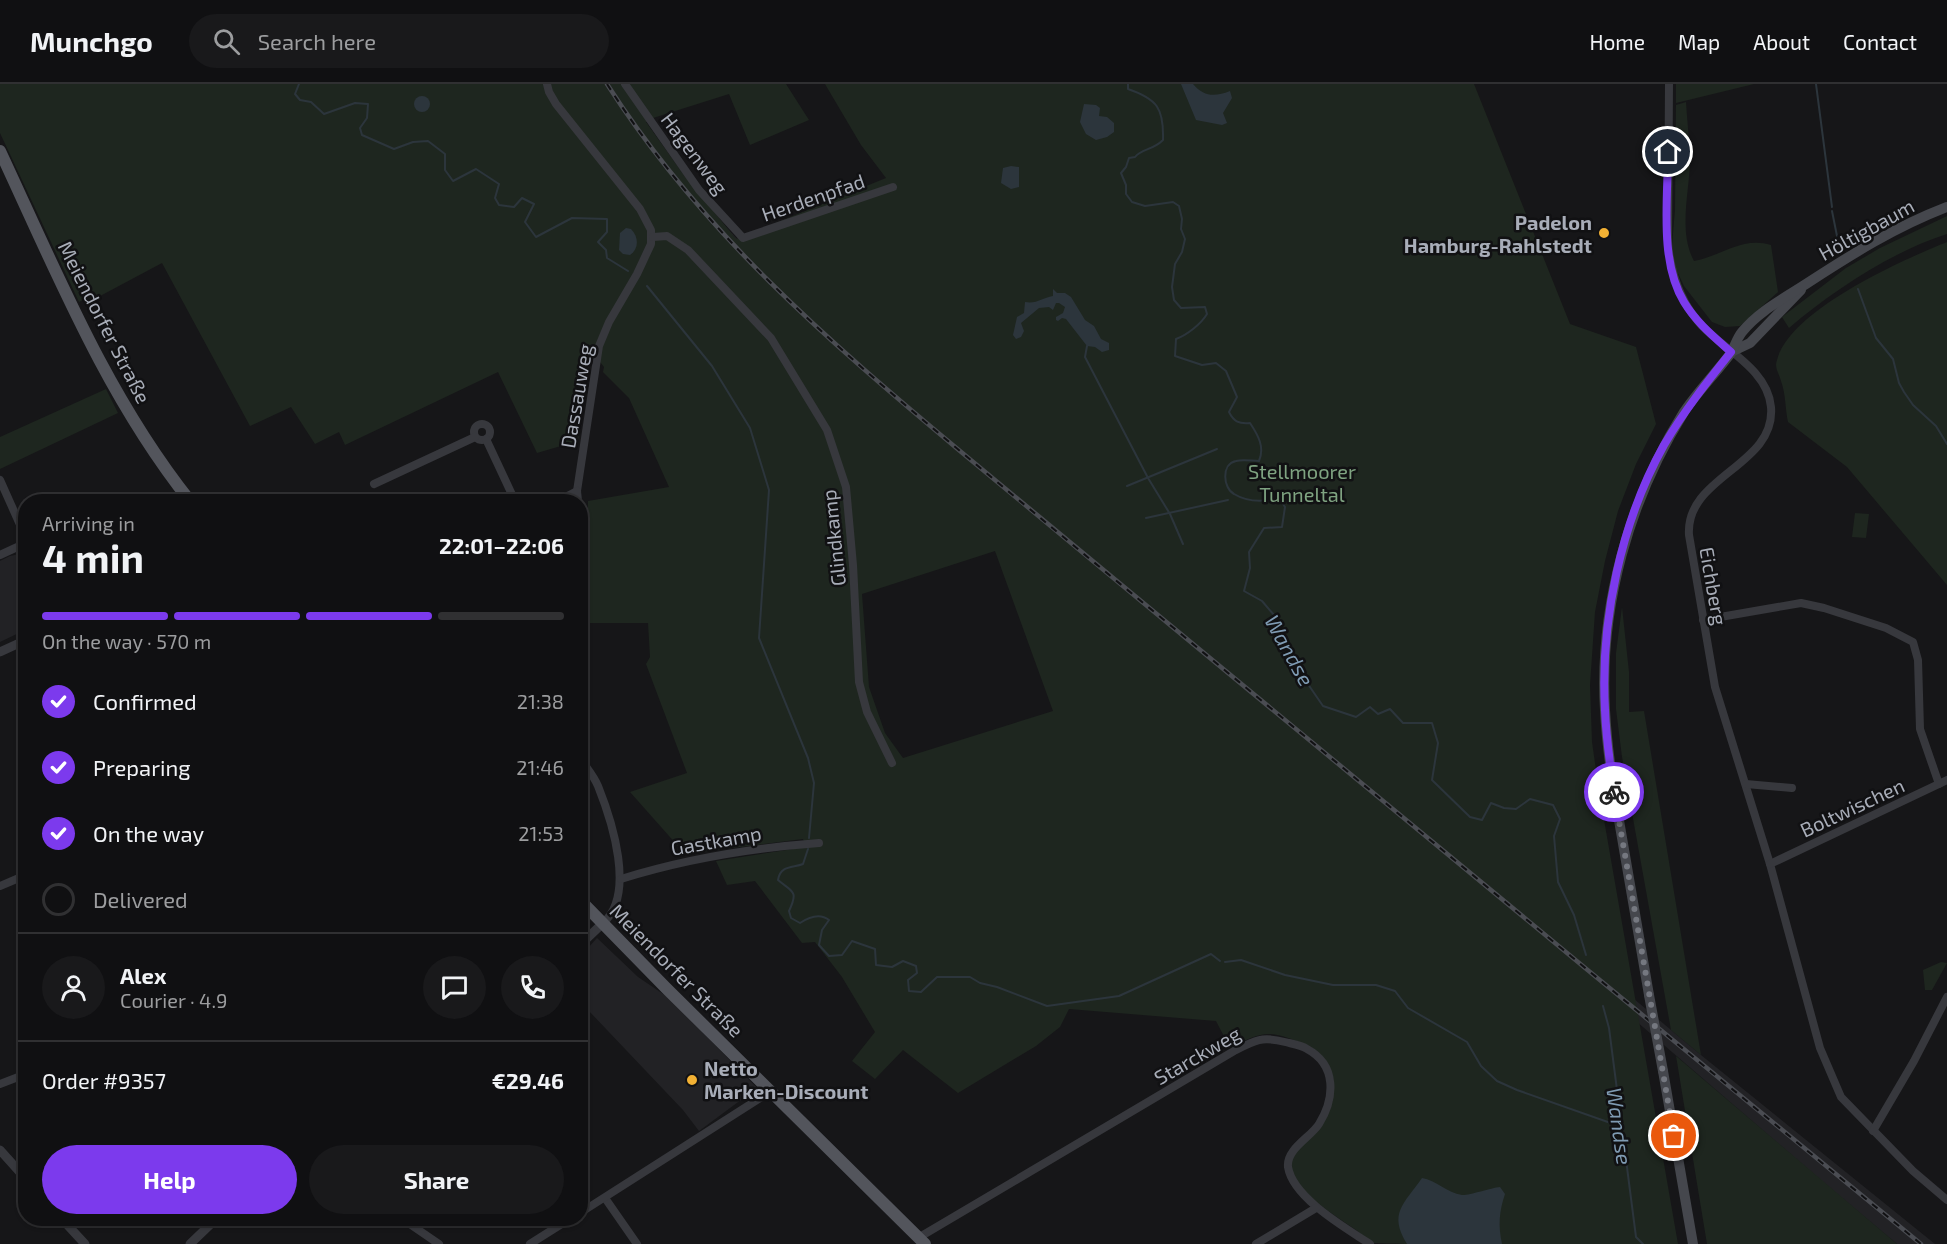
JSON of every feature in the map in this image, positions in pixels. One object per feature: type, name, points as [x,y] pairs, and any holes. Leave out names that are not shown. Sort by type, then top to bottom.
[{"type":"main road","name":"Meiendorfer Straße","points":[[0,151],[105,372],[146,440],[185,494]]},
{"type":"main road","name":"Höltigbaum","points":[[1693,1244],[1608,747],[1604,688],[1609,619],[1624,549],[1648,478],[1664,446],[1686,410],[1731,352],[1750,343],[1805,285],[1861,248],[1947,207]]},
{"type":"main road","name":"Meiendorfer Straße","points":[[588,908],[922,1241]]},
{"type":"street","points":[[547,84],[551,98],[648,220],[653,237]]},
{"type":"street","name":"Hagenweg","points":[[625,84],[699,190],[743,238]]},
{"type":"street","name":"Eichberg","points":[[1669,84],[1668,237],[1672,272],[1679,292],[1690,312],[1702,327],[1762,382],[1770,400],[1771,419],[1762,442],[1704,496],[1695,506],[1690,518],[1689,535],[1716,687],[1770,864],[1827,1069],[1841,1097],[1913,1171],[1947,1200]]},
{"type":"street","name":"Herdenpfad","points":[[743,238],[893,188]]},
{"type":"street","name":"Glindkamp","points":[[653,237],[667,236],[688,250],[771,338],[827,430],[846,487],[859,682],[867,712],[892,763]]},
{"type":"street","name":"Dassauweg","points":[[577,494],[599,346],[609,322],[648,252],[653,237]]},
{"type":"street","points":[[475,437],[476,427],[484,424],[490,432],[486,440]]},
{"type":"street","points":[[475,437],[486,440]]},
{"type":"street","points":[[374,484],[475,437]]},
{"type":"street","points":[[486,440],[512,494]]},
{"type":"street","points":[[0,480],[18,522]]},
{"type":"street","points":[[571,494],[577,491]]},
{"type":"street","points":[[0,555],[18,545]]},
{"type":"street","points":[[1703,620],[1801,603],[1886,628],[1913,642],[1918,660],[1920,729],[1939,784]]},
{"type":"street","points":[[0,652],[18,644]]},
{"type":"street","points":[[588,770],[600,792],[612,832],[621,879],[616,907],[612,915],[588,937]]},
{"type":"street","name":"Boltwischen","points":[[1770,864],[1947,780]]},
{"type":"street","points":[[1746,784],[1792,788]]},
{"type":"street","name":"Gastkamp","points":[[621,879],[679,863],[766,848],[819,843]]},
{"type":"street","points":[[0,886],[18,878]]},
{"type":"street","points":[[1873,1131],[1914,1061],[1947,997]]},
{"type":"street","name":"Starckweg","points":[[922,1241],[1234,1051],[1259,1039],[1270,1038],[1305,1047],[1313,1052],[1328,1070],[1331,1081],[1332,1092],[1320,1123],[1300,1143],[1288,1160],[1288,1169],[1317,1208],[1370,1244]]},
{"type":"street","points":[[0,1084],[18,1077]]},
{"type":"street","points":[[588,1208],[771,1091]]},
{"type":"street","points":[[0,1150],[18,1170]]},
{"type":"street","points":[[605,1198],[637,1244]]},
{"type":"street","points":[[1256,1244],[1317,1208]]},
{"type":"street","points":[[68,1226],[85,1244]]},
{"type":"street","points":[[190,1244],[209,1226]]},
{"type":"street","points":[[413,1226],[439,1244]]},
{"type":"street","points":[[530,1244],[558,1226]]},
{"type":"shaded area","points":[[618,84],[683,174],[762,266],[891,377],[1701,1055],[1935,1244],[1897,1244],[1600,990],[738,278]]},
{"type":"shaded area","points":[[1181,84],[1193,84],[1210,95],[1230,91],[1232,98],[1223,113],[1227,123],[1222,125],[1196,120]]},
{"type":"shaded area","points":[[419,96],[425,96],[430,104],[428,110],[419,112],[414,107],[414,101]]},
{"type":"shaded area","points":[[1084,104],[1096,105],[1100,108],[1099,116],[1107,117],[1114,123],[1114,132],[1096,140],[1086,134],[1080,122]]},
{"type":"shaded area","points":[[1019,167],[1019,187],[1011,189],[1001,183],[1003,168]]},
{"type":"shaded area","points":[[626,228],[634,232],[637,239],[635,250],[630,255],[623,254],[619,250],[620,233]]},
{"type":"shaded area","points":[[1053,289],[1057,293],[1065,293],[1071,297],[1085,320],[1094,326],[1101,339],[1109,343],[1109,350],[1102,352],[1095,347],[1087,346],[1066,319],[1056,320],[1065,307],[1059,303],[1056,303],[1053,310],[1049,307],[1039,308],[1021,323],[1024,331],[1021,337],[1016,339],[1013,335],[1017,317],[1024,313],[1025,302],[1036,302],[1053,296]]},
{"type":"shaded area","points":[[18,554],[18,633],[0,642],[0,561]]},
{"type":"shaded area","points":[[597,938],[638,977],[669,998],[757,1088],[699,1131],[683,1110],[588,1011],[588,948]]},
{"type":"shaded area","points":[[1422,1178],[1462,1195],[1500,1187],[1505,1194],[1500,1219],[1502,1244],[1407,1244],[1401,1233],[1399,1216],[1404,1202]]},
{"type":"green space","name":"Stellmoorer Tunneltal","points":[[0,84],[786,84],[809,120],[750,145],[729,94],[646,122],[683,174],[736,239],[886,178],[861,145],[825,84],[1474,84],[1570,324],[1636,347],[1656,424],[1636,464],[1618,511],[1605,561],[1595,612],[1590,685],[1592,742],[1599,791],[1678,1244],[1374,1243],[1314,1200],[1299,1184],[1292,1172],[1293,1155],[1321,1126],[1332,1102],[1333,1079],[1324,1058],[1302,1043],[1272,1034],[1250,1038],[1230,1048],[1216,1021],[1069,1009],[1060,1027],[1036,1046],[958,1093],[903,1050],[875,1079],[852,1061],[875,1032],[842,977],[815,942],[802,943],[755,881],[727,885],[716,861],[806,847],[803,839],[685,854],[630,792],[687,773],[646,664],[650,657],[648,623],[588,623],[588,501],[669,487],[629,398],[603,372],[604,367],[593,353],[587,375],[578,441],[537,453],[498,372],[345,445],[339,432],[315,444],[291,407],[250,426],[162,263],[87,303],[85,299],[79,302],[0,133]],"holes":[[[995,551],[1053,711],[903,758],[885,733],[869,687],[862,594]]]},
{"type":"green space","points":[[1676,84],[1754,84],[1676,103]]},
{"type":"green space","points":[[1686,102],[1690,167],[1686,236],[1694,261],[1741,245],[1761,243],[1771,245],[1778,292],[1740,326],[1725,327],[1712,322],[1684,286],[1676,269],[1672,245],[1675,210],[1676,105]]},
{"type":"green space","points":[[1947,216],[1947,234],[1926,241],[1885,261],[1844,286],[1789,328],[1782,317],[1846,268],[1880,248]]},
{"type":"green space","points":[[1947,242],[1947,585],[1847,467],[1788,422],[1784,391],[1776,366],[1786,341],[1825,305],[1877,274]]},
{"type":"green space","points":[[106,389],[118,413],[0,469],[0,437]]},
{"type":"green space","points":[[1855,513],[1869,514],[1866,538],[1852,537]]},
{"type":"green space","points":[[1622,607],[1629,672],[1629,712],[1644,711],[1701,1055],[1671,1030],[1622,757],[1616,709],[1616,653]]},
{"type":"green space","points":[[1941,962],[1947,963],[1932,990],[1925,990],[1923,970]]},
{"type":"green space","points":[[1676,1056],[1897,1244],[1707,1244]]},
{"type":"waterway","points":[[299,84],[295,94],[300,100],[311,102],[324,114],[355,103],[368,104],[367,118],[360,128],[362,135],[394,149],[413,142],[428,141],[445,154],[445,170],[453,181],[476,169],[499,184],[495,198],[499,205],[514,207],[522,198],[534,204],[525,222],[536,237],[572,218],[607,219],[607,232],[598,242],[606,250],[607,258],[628,271]]},
{"type":"waterway","name":"Wandse","points":[[1128,84],[1128,89],[1146,97],[1157,106],[1162,120],[1163,140],[1135,157],[1129,158],[1121,173],[1126,185],[1126,194],[1132,202],[1145,206],[1173,202],[1179,206],[1182,219],[1181,229],[1185,239],[1182,252],[1175,264],[1172,287],[1174,300],[1181,308],[1205,307],[1207,314],[1193,329],[1176,339],[1175,356],[1202,365],[1216,363],[1226,371],[1237,397],[1229,412],[1237,422],[1250,423],[1258,437],[1261,446],[1259,461],[1239,460],[1228,467],[1225,476],[1230,491],[1251,500],[1279,498],[1285,507],[1282,527],[1264,528],[1249,552],[1250,568],[1244,591],[1262,601],[1274,615],[1301,674],[1323,706],[1356,717],[1370,707],[1378,714],[1390,709],[1403,723],[1432,723],[1438,743],[1432,780],[1470,817],[1482,820],[1491,803],[1504,808],[1516,809],[1530,799],[1553,805],[1560,819],[1554,836],[1558,882],[1574,915],[1586,955]]},
{"type":"waterway","points":[[1816,84],[1832,207]]},
{"type":"waterway","points":[[1832,211],[1837,236]]},
{"type":"waterway","points":[[647,286],[712,366],[750,428],[769,490],[759,638],[808,758],[814,783],[809,838]]},
{"type":"waterway","points":[[1858,289],[1876,338],[1893,359],[1899,383],[1904,392],[1913,405],[1936,426],[1947,444]]},
{"type":"waterway","points":[[1087,346],[1085,357],[1148,478],[1170,514],[1183,544]]},
{"type":"waterway","points":[[1127,486],[1217,449]]},
{"type":"waterway","points":[[1146,518],[1228,500]]},
{"type":"waterway","points":[[808,849],[803,864],[784,869],[779,875],[778,880],[794,895],[789,911],[791,918],[800,923],[814,917],[829,920],[822,930],[819,945],[829,956],[842,955],[852,941],[875,949],[876,965],[892,967],[903,961],[916,966],[917,973],[908,980],[909,991],[921,992],[937,977],[970,977],[980,983],[1047,1006],[1119,996],[1211,954],[1220,961]]},
{"type":"waterway","points":[[1225,962],[1241,960],[1285,975],[1333,985],[1376,985],[1395,991],[1408,1008],[1467,1042],[1481,1066],[1497,1081],[1622,1127]]},
{"type":"waterway","name":"Wandse","points":[[1603,1006],[1609,1028],[1636,1237],[1643,1244]]},
{"type":"railway","points":[[607,84],[683,188],[725,236],[769,281],[862,368],[1062,536],[1921,1244]]},
{"type":"way so far","points":[[1614,792],[1674,1136]]},
{"type":"place","name":"Padelon Hamburg-Rahlstedt","points":[[1604,233]]},
{"type":"place","name":"Netto Marken-Discount","points":[[692,1080]]},
{"type":"route","points":[[1614,792],[1605,709],[1605,667],[1609,619],[1618,569],[1641,494],[1664,446],[1695,397],[1731,352],[1698,321],[1683,300],[1672,272],[1668,243],[1668,152]]}]
